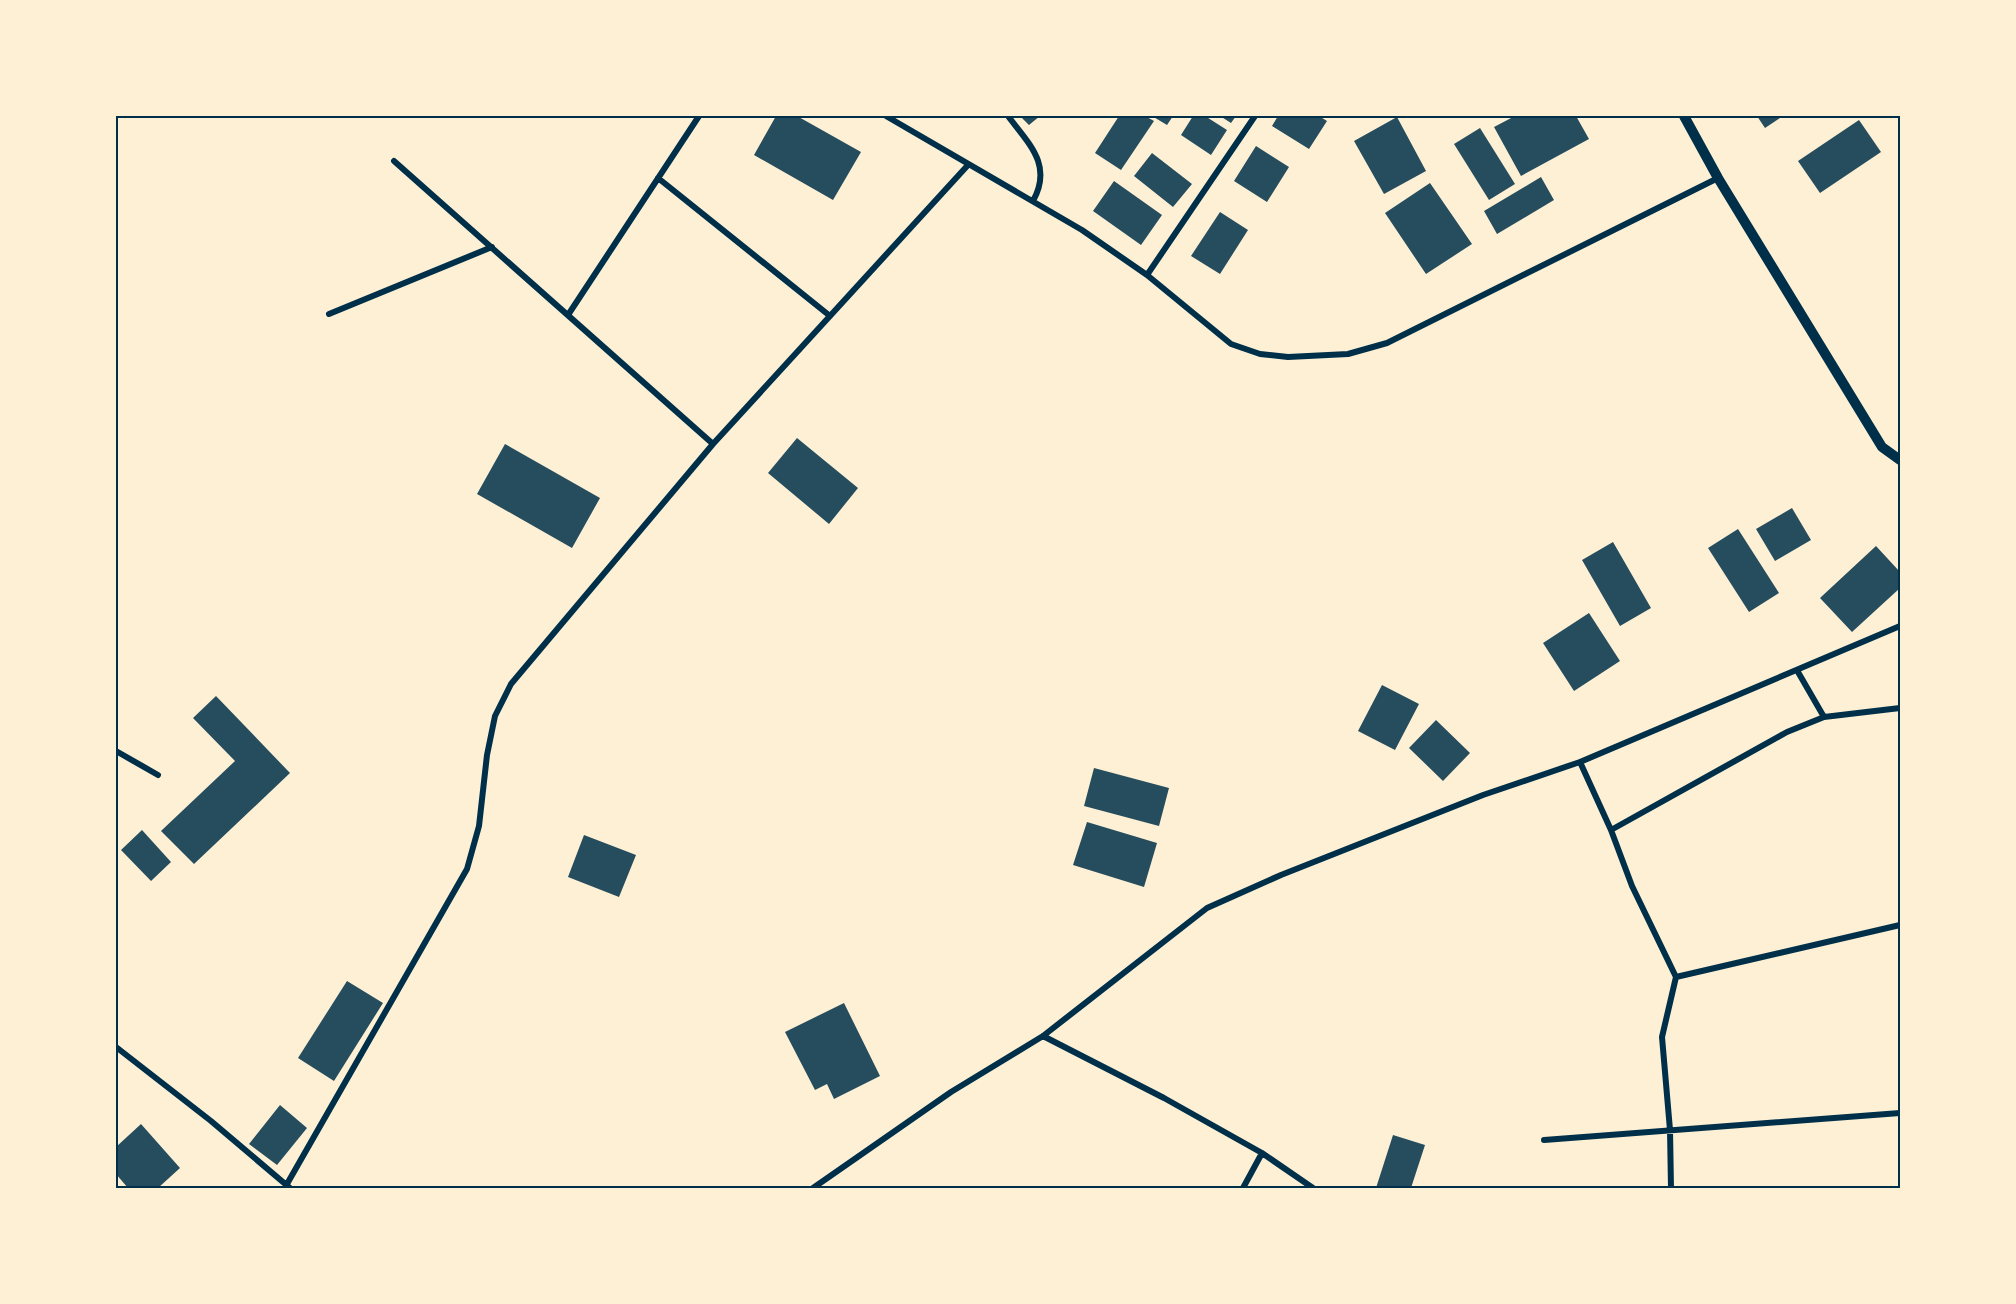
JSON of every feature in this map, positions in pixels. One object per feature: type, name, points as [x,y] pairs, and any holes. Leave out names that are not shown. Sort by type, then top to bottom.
[{"type":"street","points":[[568,315],[699,116]]},
{"type":"street","points":[[886,116],[1033,201],[1147,275],[1231,344],[1260,354],[1279,356],[1348,354],[1387,343],[1718,178]]},
{"type":"street","points":[[1008,116],[1031,146],[1043,170],[1040,189],[1033,201]]},
{"type":"street","points":[[1147,275],[1255,116]]},
{"type":"street","points":[[1684,116],[1718,178],[1882,447],[1900,460]]},
{"type":"street","points":[[394,160],[713,444]]},
{"type":"street","points":[[116,1047],[288,1186],[467,869],[479,826],[487,754],[495,716],[511,684],[713,444],[968,165]]},
{"type":"street","points":[[658,178],[830,316]]},
{"type":"street","points":[[329,314],[492,247]]},
{"type":"street","points":[[813,1188],[951,1092],[1043,1036],[1207,908],[1281,875],[1483,795],[1580,762],[1742,692],[1798,672],[1900,626]]},
{"type":"street","points":[[1798,672],[1824,717]]},
{"type":"street","points":[[1611,830],[1787,732],[1824,717],[1900,708]]},
{"type":"street","points":[[116,751],[158,776]]},
{"type":"street","points":[[1580,762],[1611,830],[1632,886],[1676,977],[1662,1037],[1670,1130],[1671,1188]]},
{"type":"street","points":[[1676,977],[1900,925]]},
{"type":"street","points":[[1043,1036],[1164,1098],[1262,1153],[1313,1188]]},
{"type":"street","points":[[1544,1140],[1900,1113]]},
{"type":"street","points":[[1243,1188],[1262,1153]]},
{"type":"building","points":[[776,116],[797,116],[861,152],[833,200],[754,155]]},
{"type":"building","points":[[1020,116],[1040,116],[1029,125]]},
{"type":"building","points":[[1119,116],[1145,116],[1154,121],[1121,170],[1095,153]]},
{"type":"building","points":[[1152,116],[1173,116],[1167,125]]},
{"type":"building","points":[[1193,116],[1205,116],[1227,130],[1211,155],[1181,135]]},
{"type":"building","points":[[1220,116],[1236,116],[1231,123]]},
{"type":"building","points":[[1278,116],[1319,116],[1327,121],[1309,149],[1272,126]]},
{"type":"building","points":[[1515,116],[1576,116],[1589,139],[1521,176],[1494,127]]},
{"type":"building","points":[[1757,116],[1783,116],[1765,128]]},
{"type":"building","points":[[1397,117],[1426,171],[1384,194],[1354,141]]},
{"type":"building","points":[[1859,120],[1881,152],[1820,193],[1798,161]]},
{"type":"building","points":[[1480,128],[1515,184],[1489,200],[1454,144]]},
{"type":"building","points":[[1256,146],[1289,167],[1267,202],[1234,181]]},
{"type":"building","points":[[1152,153],[1192,184],[1173,207],[1134,176]]},
{"type":"building","points":[[1541,177],[1554,200],[1497,234],[1484,211]]},
{"type":"building","points":[[1114,181],[1162,215],[1141,245],[1093,211]]},
{"type":"building","points":[[1430,183],[1472,244],[1426,274],[1385,213]]},
{"type":"building","points":[[1220,212],[1248,230],[1220,274],[1191,256]]},
{"type":"building","points":[[797,438],[858,488],[829,524],[768,473]]},
{"type":"building","points":[[505,444],[600,498],[572,548],[477,494]]},
{"type":"building","points":[[1792,508],[1811,540],[1775,561],[1756,529]]},
{"type":"building","points":[[1738,529],[1779,593],[1749,612],[1708,548]]},
{"type":"building","points":[[1613,542],[1651,608],[1620,626],[1582,560]]},
{"type":"building","points":[[1876,546],[1900,572],[1900,588],[1852,632],[1820,598]]},
{"type":"building","points":[[1589,613],[1620,661],[1574,691],[1543,643]]},
{"type":"building","points":[[1382,685],[1419,704],[1395,750],[1358,731]]},
{"type":"building","points":[[216,696],[290,773],[194,864],[161,831],[235,761],[193,718]]},
{"type":"building","points":[[1436,720],[1470,753],[1443,781],[1409,748]]},
{"type":"building","points":[[1094,768],[1169,788],[1159,826],[1084,806]]},
{"type":"building","points":[[1087,822],[1157,843],[1144,887],[1073,865]]},
{"type":"building","points":[[142,830],[171,862],[151,881],[121,850]]},
{"type":"building","points":[[584,835],[636,855],[619,897],[568,877]]},
{"type":"building","points":[[347,981],[383,1003],[334,1081],[298,1058]]},
{"type":"building","points":[[844,1003],[880,1076],[834,1099],[827,1084],[815,1090],[785,1032]]},
{"type":"building","points":[[280,1105],[307,1128],[277,1165],[249,1144]]},
{"type":"building","points":[[141,1124],[180,1168],[158,1188],[128,1188],[116,1174],[116,1147]]},
{"type":"building","points":[[1393,1135],[1425,1145],[1411,1188],[1376,1188]]}]
